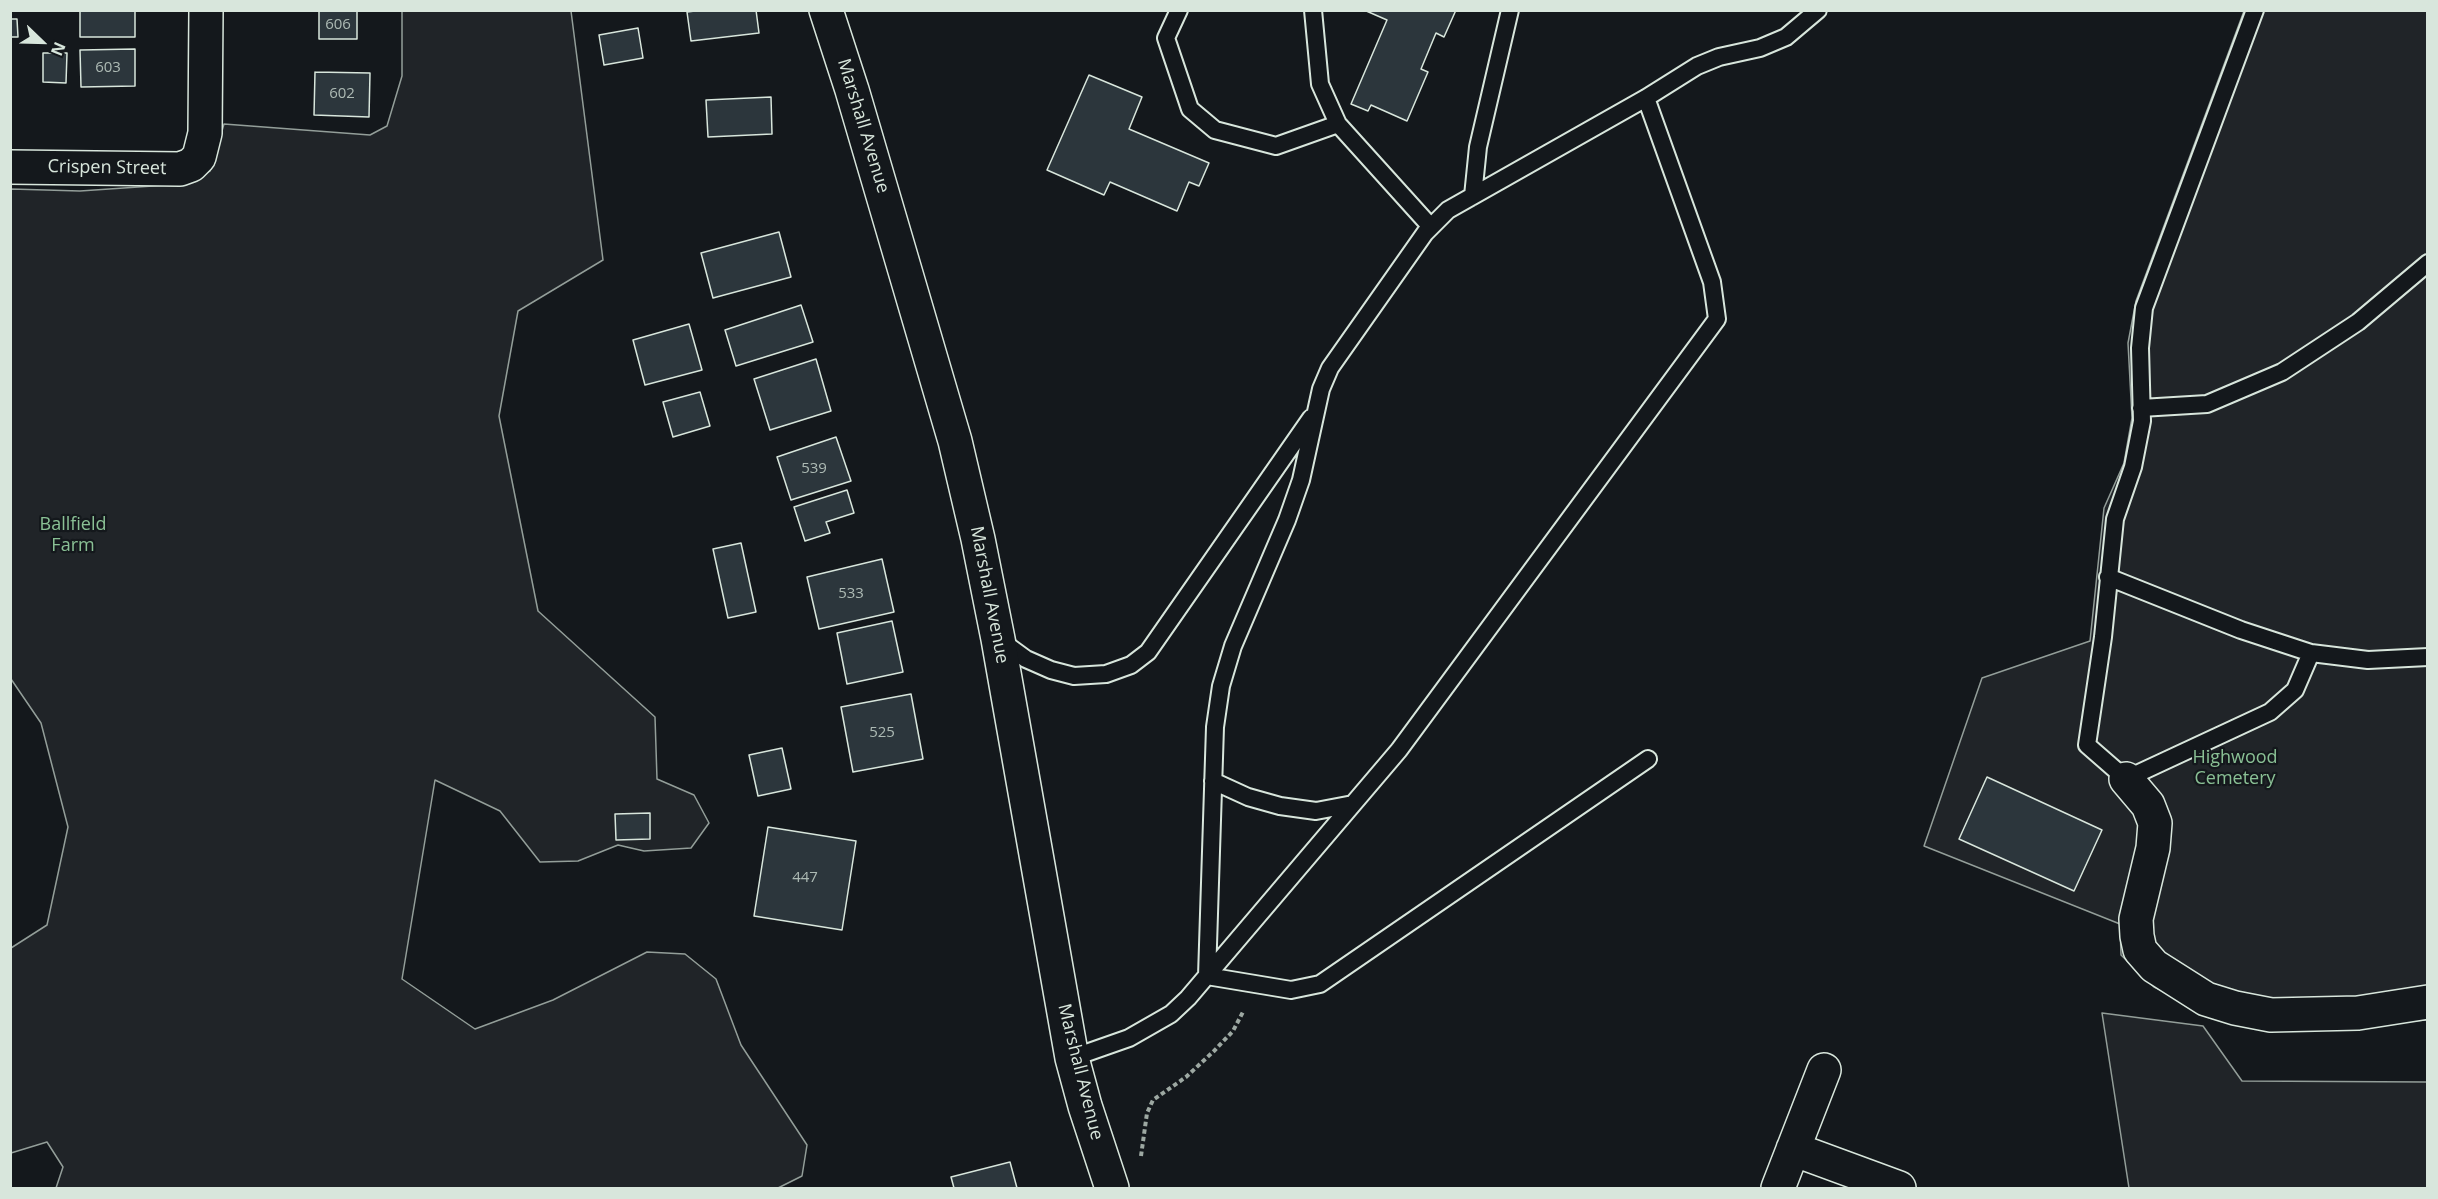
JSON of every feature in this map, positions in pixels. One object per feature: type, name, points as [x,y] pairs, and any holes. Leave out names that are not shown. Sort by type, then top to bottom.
[{"type":"main road","name":"Crispen Street","points":[[10,167],[180,169],[191,165],[199,157],[205,133],[206,10]]},
{"type":"main road","name":"Marshall Avenue","points":[[826,10],[852,90],[955,441],[998,639],[1072,1058],[1112,1188]]},
{"type":"main road","points":[[2126,779],[2148,805],[2155,823],[2153,848],[2136,919],[2140,950],[2154,966],[2206,999],[2235,1008],[2271,1015],[2358,1012],[2427,1002]]},
{"type":"main road","points":[[1778,1188],[1824,1070]]},
{"type":"main road","points":[[1793,1149],[1899,1188]]},
{"type":"lane","points":[[1179,10],[1166,38],[1190,110],[1215,130],[1276,146],[1338,124]]},
{"type":"lane","points":[[1313,10],[1320,84],[1338,124],[1431,227]]},
{"type":"lane","points":[[1473,195],[1478,147],[1509,10]]},
{"type":"lane","points":[[1207,976],[1215,728],[1221,686],[1233,646],[1287,520],[1301,480],[1321,389],[1330,369],[1431,227],[1448,210],[1646,98],[1697,66],[1719,57],[1760,48],[1786,37],[1818,10]]},
{"type":"lane","points":[[2255,10],[2144,308],[2140,348],[2142,421],[2133,467],[2115,519],[2103,637],[2087,745],[2126,779],[2270,711],[2295,690],[2311,653]]},
{"type":"lane","points":[[1072,1058],[1107,1048],[1151,1027],[1179,1006],[1207,976],[1399,750],[1717,319],[1712,282],[1646,98]]},
{"type":"lane","points":[[2141,408],[2207,404],[2282,372],[2358,322],[2427,263]]},
{"type":"lane","points":[[998,639],[1026,659],[1051,670],[1074,676],[1106,674],[1131,665],[1148,652],[1316,410]]},
{"type":"lane","points":[[2108,577],[2241,630],[2311,653],[2368,660],[2427,657]]},
{"type":"lane","points":[[1207,976],[1291,990],[1320,984],[1647,759]]},
{"type":"lane","points":[[1213,781],[1248,797],[1280,806],[1316,811],[1353,804]]},
{"type":"path","points":[[1140,1165],[1147,1113],[1153,1100],[1186,1077],[1233,1031],[1242,1015],[1252,983]]},
{"type":"green space","name":"Ballfield Farm","points":[[402,11],[571,11],[603,260],[518,311],[499,416],[538,611],[655,717],[657,779],[694,795],[709,823],[691,848],[644,851],[618,845],[578,861],[540,862],[500,811],[435,780],[402,979],[475,1029],[553,1000],[647,952],[685,954],[716,979],[741,1045],[807,1145],[802,1176],[778,1188],[56,1188],[63,1167],[47,1142],[11,1153],[11,948],[47,925],[68,827],[41,723],[11,679],[11,189],[80,191],[182,184],[210,171],[224,124],[370,135],[387,126],[402,76]]},
{"type":"green space","name":"Highwood Cemetery","points":[[2244,11],[2427,11],[2427,1020],[2293,1028],[2228,1022],[2154,987],[2121,955],[2120,924],[1924,846],[1982,678],[2090,641],[2104,508],[2124,463],[2132,418],[2128,343],[2136,301]]},
{"type":"green space","points":[[2102,1013],[2203,1026],[2242,1081],[2427,1082],[2427,1188],[2129,1188]]},
{"type":"building","points":[[80,10],[135,10],[135,37],[80,37]]},
{"type":"building","points":[[319,10],[357,10],[357,39],[319,39]]},
{"type":"building","points":[[756,10],[759,33],[691,41],[687,12]]},
{"type":"building","points":[[1364,10],[1456,10],[1444,37],[1436,33],[1421,69],[1428,72],[1407,121],[1371,105],[1368,111],[1351,104],[1387,20]]},
{"type":"building","points":[[10,19],[17,19],[18,37],[10,37]]},
{"type":"building","points":[[638,28],[643,58],[604,65],[599,35]]},
{"type":"building","points":[[135,49],[135,86],[81,87],[80,50]]},
{"type":"building","points":[[43,53],[67,53],[66,83],[43,82]]},
{"type":"building","points":[[315,72],[370,73],[369,117],[314,115]]},
{"type":"building","points":[[1089,75],[1142,97],[1129,129],[1209,163],[1199,186],[1189,182],[1177,211],[1110,182],[1104,195],[1047,170]]},
{"type":"building","points":[[771,97],[772,134],[708,137],[706,100]]},
{"type":"building","points":[[779,232],[791,277],[713,298],[701,253]]},
{"type":"building","points":[[801,305],[813,342],[736,366],[725,330]]},
{"type":"building","points":[[689,324],[702,370],[645,385],[633,340]]},
{"type":"building","points":[[816,359],[831,411],[770,430],[754,379]]},
{"type":"building","points":[[700,392],[710,426],[673,437],[663,402]]},
{"type":"building","points":[[836,437],[851,481],[791,500],[777,457]]},
{"type":"building","points":[[847,490],[854,513],[826,522],[830,533],[805,541],[794,507]]},
{"type":"building","points":[[741,543],[756,612],[728,618],[713,549]]},
{"type":"building","points":[[882,559],[894,612],[819,629],[807,577]]},
{"type":"building","points":[[892,621],[903,672],[847,684],[837,633]]},
{"type":"building","points":[[911,694],[923,759],[853,772],[841,707]]},
{"type":"building","points":[[782,748],[791,789],[758,796],[749,755]]},
{"type":"building","points":[[1987,777],[2102,830],[2074,891],[1959,839]]},
{"type":"building","points":[[650,813],[650,839],[616,840],[615,814]]},
{"type":"building","points":[[768,827],[856,841],[842,930],[754,916]]},
{"type":"building","points":[[1010,1162],[1017,1188],[954,1188],[951,1177]]}]
